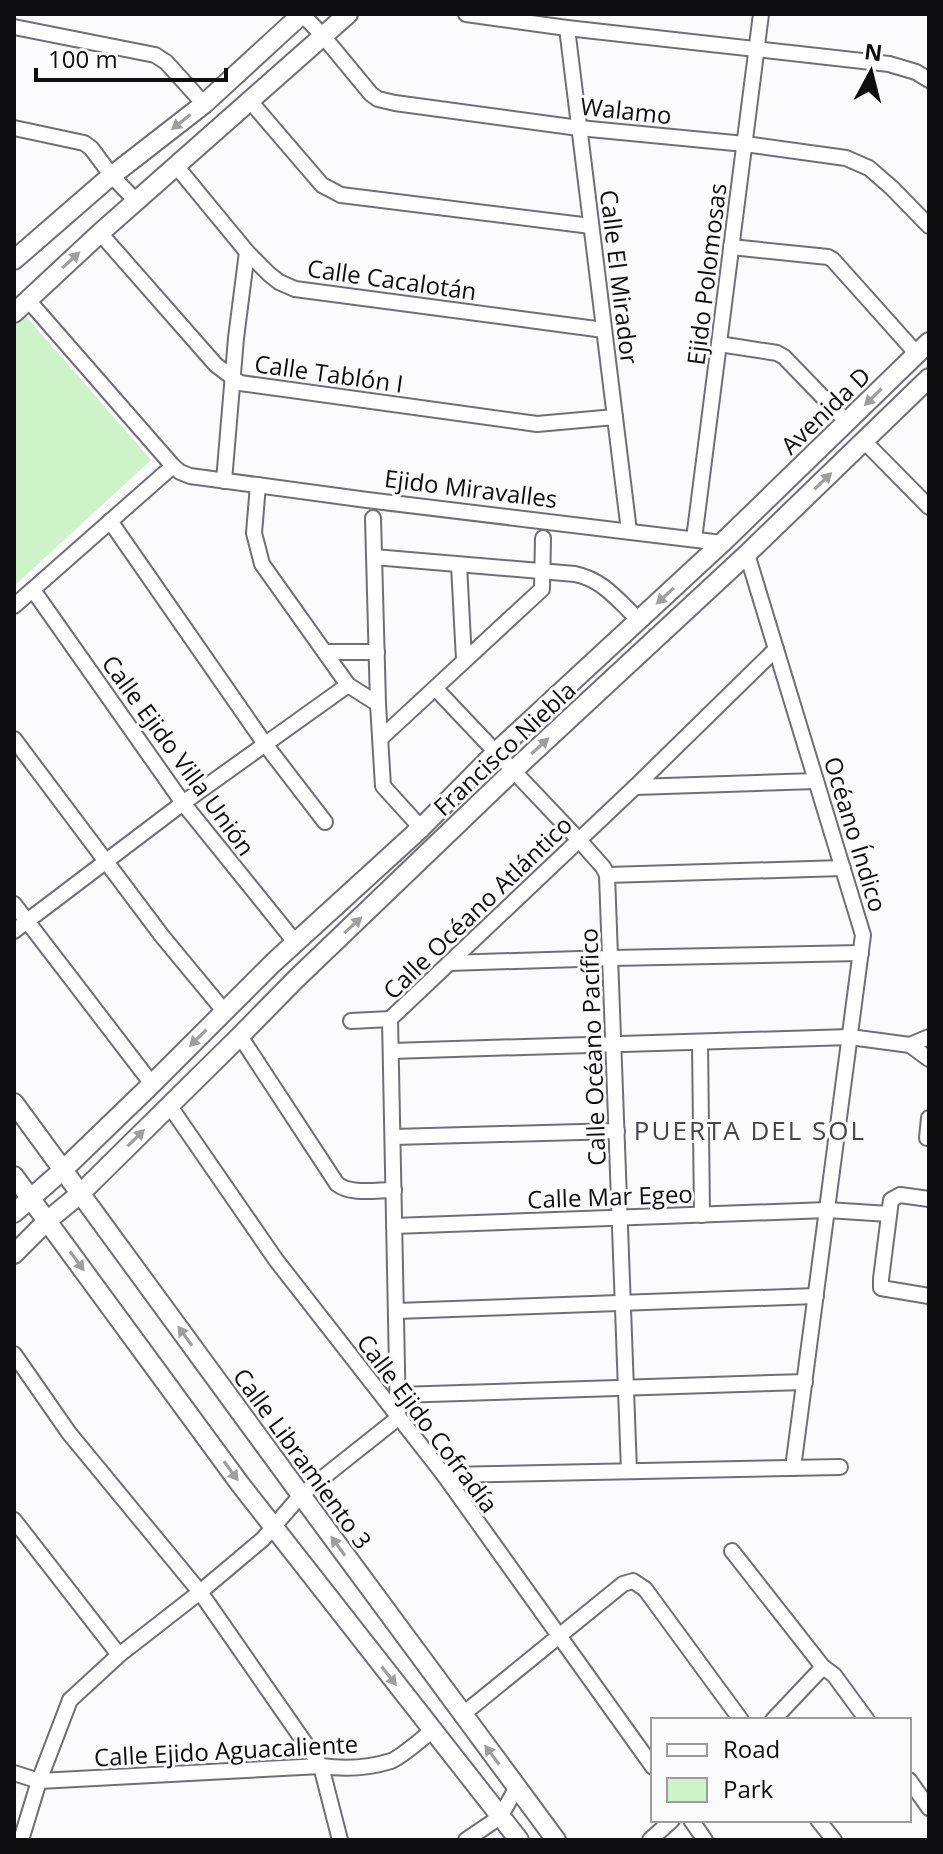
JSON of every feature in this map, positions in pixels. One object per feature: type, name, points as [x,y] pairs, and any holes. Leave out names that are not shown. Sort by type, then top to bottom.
[{"type":"street","name":"Walamo","points":[[302,14],[378,99],[579,128],[745,144],[846,158],[869,168],[929,226]]},
{"type":"street","points":[[14,260],[112,176],[204,104],[302,14]]},
{"type":"street","points":[[14,606],[173,466],[21,306],[348,14]]},
{"type":"street","points":[[466,14],[889,64],[916,72],[929,80]]},
{"type":"street","name":"Ejido Polomosas","points":[[694,539],[761,14]]},
{"type":"street","points":[[14,27],[155,55],[166,62],[204,104]]},
{"type":"street","name":"Calle El Mirador","points":[[567,28],[629,531]]},
{"type":"street","points":[[250,101],[322,185],[341,195],[591,226]]},
{"type":"street","points":[[14,128],[84,143],[136,201]]},
{"type":"street","name":"Calle Cacalotán","points":[[177,167],[247,252],[279,282],[295,289],[604,330]]},
{"type":"street","name":"Calle Tablón I","points":[[100,233],[216,365],[240,383],[537,424],[615,417]]},
{"type":"street","points":[[731,247],[828,257],[923,348]]},
{"type":"street","points":[[224,481],[247,252]]},
{"type":"street","points":[[719,344],[777,353],[784,357],[847,422]]},
{"type":"street","name":"Avenida D","points":[[722,543],[923,348]]},
{"type":"street","name":"Avenida D","points":[[747,554],[929,378]]},
{"type":"street","points":[[864,441],[929,507]]},
{"type":"street","name":"Ejido Miravalles","points":[[173,466],[190,476],[224,481],[722,543]]},
{"type":"street","points":[[258,485],[254,533],[262,564],[348,685],[378,704]]},
{"type":"street","points":[[373,518],[383,786],[421,828]]},
{"type":"street","points":[[110,521],[265,744],[325,822]]},
{"type":"street","points":[[381,738],[542,589],[543,538]]},
{"type":"street","name":"Francisco Niebla","points":[[14,1213],[64,1169],[295,942],[421,828],[496,752],[722,543]]},
{"type":"street","name":"Francisco Niebla","points":[[14,1254],[81,1193],[296,979],[514,770],[747,554]]},
{"type":"street","name":"Océano Índico","points":[[747,554],[863,935],[793,1468]]},
{"type":"street","points":[[374,557],[590,577],[639,620]]},
{"type":"street","points":[[459,565],[464,660]]},
{"type":"street","name":"Calle Ejido Villa Unión","points":[[33,590],[183,803],[295,942]]},
{"type":"street","name":"Calle Océano Atlántico","points":[[398,1418],[390,1019],[776,649]]},
{"type":"street","points":[[325,652],[377,652]]},
{"type":"street","points":[[14,931],[183,803],[348,685]]},
{"type":"street","points":[[436,689],[579,840],[607,875],[843,868]]},
{"type":"street","points":[[14,739],[162,936],[224,1011]]},
{"type":"street","points":[[635,787],[816,781]]},
{"type":"street","name":"Calle Océano Pacífico","points":[[607,875],[629,1471]]},
{"type":"street","points":[[14,904],[152,1084]]},
{"type":"street","points":[[449,963],[861,953]]},
{"type":"street","points":[[351,1021],[390,1019]]},
{"type":"street","points":[[240,1036],[337,1184],[343,1189],[352,1190],[394,1190]]},
{"type":"street","points":[[391,1051],[850,1037],[910,1045],[929,1059]]},
{"type":"street","points":[[910,1045],[929,1037]]},
{"type":"street","points":[[700,1042],[702,1215]]},
{"type":"street","name":"Calle Libramiento 3","points":[[14,1103],[556,1840]]},
{"type":"street","name":"Calle Ejido Cofradía","points":[[169,1105],[276,1260],[444,1475],[651,1764]]},
{"type":"street","points":[[927,1138],[929,1118]]},
{"type":"street","points":[[393,1137],[617,1131]]},
{"type":"street","points":[[14,1176],[240,1484],[519,1840]]},
{"type":"street","points":[[929,1199],[896,1196],[891,1200],[881,1288],[929,1296]]},
{"type":"street","name":"Calle Mar Egeo","points":[[394,1226],[827,1210],[889,1214]]},
{"type":"street","points":[[396,1311],[816,1296]]},
{"type":"street","points":[[14,1354],[69,1433],[200,1592],[321,1766],[340,1840]]},
{"type":"street","points":[[397,1395],[805,1382]]},
{"type":"street","points":[[21,1840],[39,1781],[70,1700],[119,1655],[263,1539],[301,1495],[398,1418]]},
{"type":"street","points":[[444,1475],[840,1467]]},
{"type":"street","points":[[14,1520],[119,1655]]},
{"type":"street","points":[[732,1551],[866,1718]]},
{"type":"street","points":[[462,1715],[623,1584],[633,1581],[645,1589],[740,1718]]},
{"type":"street","points":[[775,1718],[823,1667]]},
{"type":"street","name":"Calle Ejido Aguacaliente","points":[[14,1773],[39,1781],[321,1766],[359,1767],[393,1760],[432,1731]]},
{"type":"street","points":[[911,1783],[929,1808]]},
{"type":"street","points":[[466,1840],[500,1817],[517,1787]]},
{"type":"street","points":[[650,1840],[670,1822]]},
{"type":"street","points":[[692,1822],[705,1840]]},
{"type":"street","points":[[820,1822],[834,1840]]},
{"type":"green space","points":[[23,313],[151,460],[14,586],[14,321]]},
{"type":"district","name":"PUERTA DEL SOL","points":[[750,1130]]}]
